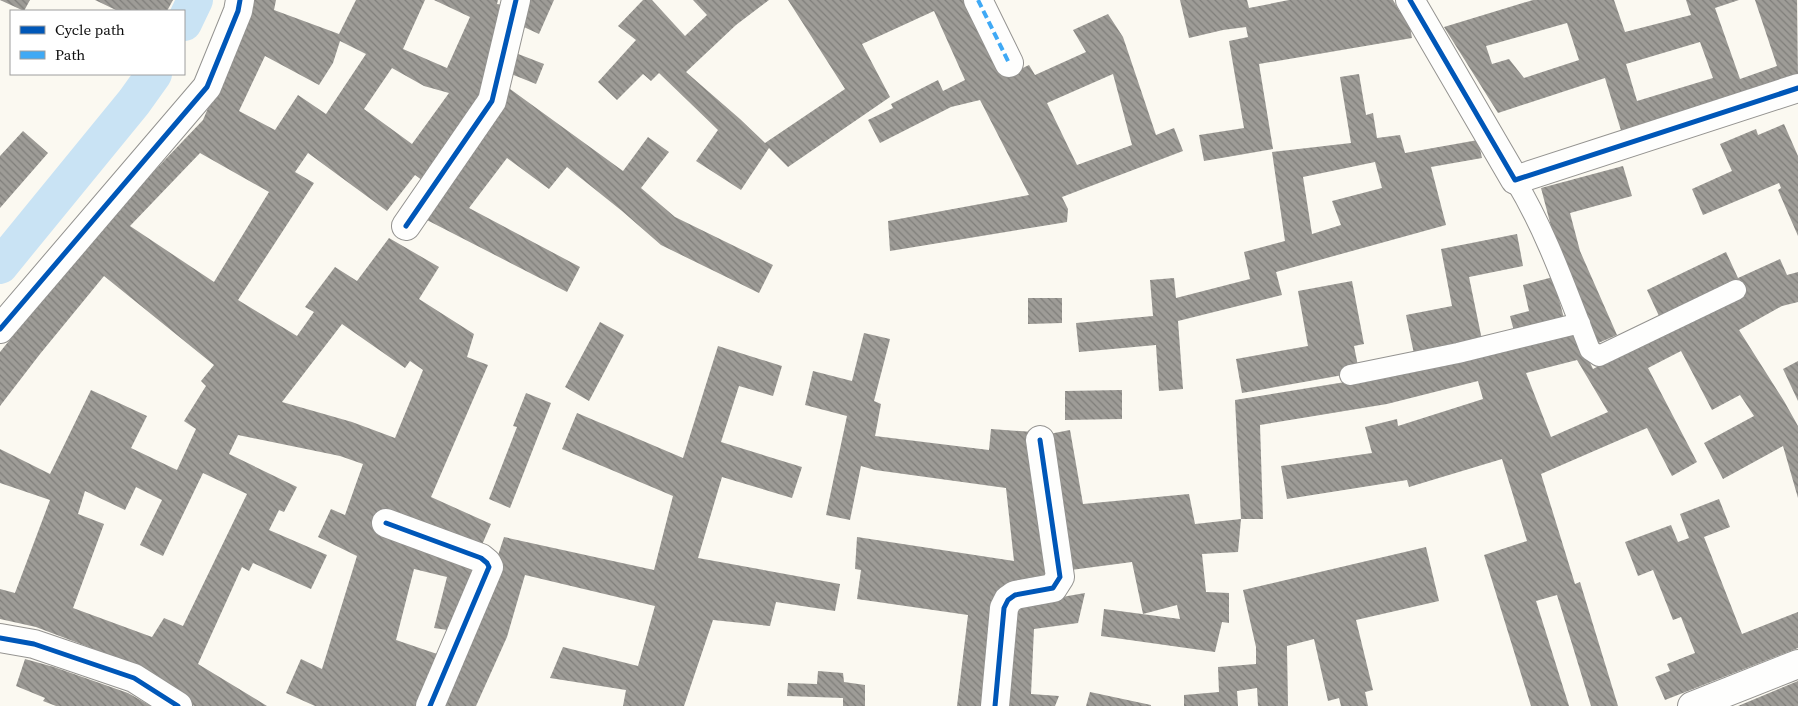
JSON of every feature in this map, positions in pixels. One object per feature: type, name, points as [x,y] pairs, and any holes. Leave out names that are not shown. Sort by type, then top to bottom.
[{"type":"street","points":[[0,329],[207,87],[238,11],[240,0]]},
{"type":"street","points":[[406,226],[492,101],[516,0]]},
{"type":"street","points":[[978,0],[1009,63]]},
{"type":"street","points":[[1410,0],[1515,180],[1798,88]]},
{"type":"street","points":[[995,706],[1004,608],[1008,600],[1015,595],[1053,588],[1060,577],[1040,440]]},
{"type":"street","points":[[386,523],[481,558],[489,567],[430,706]]},
{"type":"street","points":[[0,638],[34,644],[134,678],[178,706]]},
{"type":"street","points":[[1692,706],[1798,664]]},
{"type":"lane","points":[[1515,180],[1531,207],[1545,237],[1590,350],[1599,356],[1736,290]]},
{"type":"lane","points":[[1350,375],[1458,353],[1580,323]]},
{"type":"building","points":[[0,0],[30,0],[25,10]]},
{"type":"building","points":[[95,0],[173,0],[168,10],[116,10]]},
{"type":"building","points":[[251,0],[276,0],[274,10],[339,34],[356,0],[425,0],[403,49],[447,68],[470,17],[434,0],[498,0],[497,4],[502,5],[481,101],[426,183],[415,175],[387,211],[308,153],[295,172],[314,183],[238,300],[297,336],[314,312],[305,307],[335,267],[357,281],[389,238],[439,267],[419,299],[474,334],[467,357],[488,365],[431,497],[491,524],[478,554],[480,563],[454,631],[434,628],[447,577],[414,569],[396,640],[443,656],[426,706],[315,706],[286,693],[301,659],[322,669],[357,556],[318,537],[331,509],[345,515],[363,464],[340,456],[238,435],[229,454],[297,487],[284,512],[279,510],[269,530],[327,555],[311,589],[253,563],[249,571],[242,567],[198,664],[267,706],[194,706],[156,682],[158,676],[141,667],[36,627],[0,619],[0,589],[15,593],[50,500],[0,483],[0,449],[50,474],[91,390],[147,416],[131,448],[177,470],[196,429],[184,421],[206,386],[201,381],[214,365],[104,276],[0,406],[0,352],[99,229],[203,120],[243,25]],"holes":[[[340,41],[366,54],[326,114],[298,95],[275,130],[239,111],[265,56],[319,85],[333,63]],[[392,68],[424,86],[449,93],[412,144],[364,109]],[[200,153],[269,192],[214,282],[130,226]],[[342,324],[405,368],[410,361],[423,370],[395,438],[352,422],[282,402]],[[203,473],[247,494],[183,626],[164,618],[152,637],[73,608],[104,524],[78,514],[85,491],[125,510],[136,487],[162,500],[140,545],[163,556]]]},
{"type":"building","points":[[523,0],[554,0],[539,34],[513,22]]},
{"type":"building","points":[[643,0],[652,0],[685,36],[707,15],[693,0],[769,0],[736,25],[686,72],[765,143],[845,89],[788,0],[969,0],[1004,77],[1029,65],[1035,75],[1086,52],[1073,30],[1108,14],[1123,37],[1156,135],[1174,128],[1183,151],[1062,197],[1068,209],[1067,222],[890,251],[888,221],[1029,195],[980,100],[951,107],[880,143],[868,120],[893,108],[891,104],[938,80],[943,91],[965,80],[934,11],[862,44],[890,97],[788,167],[769,148],[741,190],[696,161],[718,130],[659,73],[651,81],[643,74],[617,100],[598,82],[636,40],[618,26]],"holes":[[[1113,74],[1132,145],[1077,165],[1047,103]]]},
{"type":"building","points":[[1180,0],[1247,0],[1249,8],[1289,0],[1393,0],[1400,12],[1407,10],[1412,38],[1259,64],[1273,149],[1204,161],[1199,135],[1244,128],[1229,41],[1248,37],[1246,27],[1189,38]]},
{"type":"building","points":[[1533,0],[1614,0],[1625,32],[1691,15],[1686,0],[1739,0],[1715,8],[1740,79],[1777,66],[1755,0],[1797,0],[1798,79],[1623,137],[1605,78],[1498,113],[1444,27]],"holes":[[[1567,23],[1579,60],[1524,78],[1509,59],[1492,64],[1486,46]],[[1700,42],[1713,78],[1637,101],[1626,64]]]},
{"type":"building","points":[[513,52],[544,64],[536,84],[506,72]]},
{"type":"building","points":[[1359,74],[1366,115],[1373,113],[1377,138],[1400,135],[1405,153],[1478,140],[1482,158],[1431,167],[1446,225],[1276,272],[1282,295],[1178,321],[1183,389],[1159,391],[1156,345],[1079,352],[1076,323],[1153,316],[1150,280],[1174,278],[1176,298],[1250,279],[1244,252],[1285,241],[1272,152],[1351,143],[1340,77]],"holes":[[[1375,162],[1382,188],[1332,201],[1341,225],[1312,234],[1303,177]]]},
{"type":"building","points":[[506,86],[623,171],[648,137],[669,152],[641,188],[675,217],[773,265],[759,293],[661,245],[567,167],[549,189],[507,158],[469,208],[580,267],[567,292],[421,217]]},
{"type":"building","points":[[1784,124],[1798,156],[1798,236],[1778,190],[1781,188],[1779,183],[1703,215],[1692,189],[1732,171],[1720,144],[1756,129],[1758,135]]},
{"type":"building","points":[[23,131],[48,153],[0,208],[0,156]]},
{"type":"building","points":[[1623,166],[1632,196],[1570,213],[1580,251],[1617,335],[1596,344],[1559,257],[1541,188]]},
{"type":"building","points":[[1517,234],[1523,266],[1469,277],[1482,340],[1414,354],[1406,315],[1452,306],[1441,249]]},
{"type":"building","points":[[1726,252],[1738,278],[1780,259],[1787,275],[1798,272],[1798,302],[1782,306],[1739,330],[1798,426],[1798,498],[1783,446],[1723,479],[1704,443],[1754,416],[1740,395],[1712,410],[1681,351],[1648,368],[1697,462],[1672,476],[1647,428],[1541,474],[1575,584],[1580,582],[1618,706],[1591,706],[1557,595],[1536,601],[1569,706],[1531,706],[1484,555],[1527,541],[1502,459],[1409,487],[1407,480],[1287,499],[1281,466],[1372,453],[1365,427],[1397,419],[1398,426],[1483,399],[1478,381],[1387,404],[1260,425],[1263,519],[1241,519],[1235,400],[1382,376],[1574,330],[1593,369],[1698,314],[1742,295],[1733,280],[1659,316],[1647,290]],"holes":[[[1577,360],[1608,412],[1551,437],[1526,373]]]},
{"type":"building","points":[[1553,277],[1565,322],[1515,335],[1510,316],[1529,311],[1523,285]]},
{"type":"building","points":[[1352,281],[1364,344],[1354,346],[1358,366],[1343,375],[1242,393],[1236,359],[1308,346],[1298,291]]},
{"type":"building","points":[[1028,298],[1062,298],[1062,323],[1028,324]]},
{"type":"building","points":[[600,322],[624,335],[589,401],[565,387]]},
{"type":"building","points":[[864,333],[890,339],[874,401],[881,404],[875,436],[989,450],[991,429],[1034,432],[1051,578],[1000,590],[986,706],[957,706],[968,615],[857,599],[861,570],[855,569],[857,537],[1014,561],[1006,488],[875,470],[861,466],[850,520],[826,515],[847,416],[805,405],[813,371],[852,381]]},
{"type":"building","points":[[718,346],[782,366],[773,396],[739,386],[721,442],[802,467],[792,498],[722,477],[698,558],[840,584],[835,611],[776,602],[770,626],[713,620],[684,706],[623,706],[626,690],[550,678],[563,647],[638,666],[655,606],[525,575],[507,637],[476,706],[439,706],[476,623],[504,537],[654,570],[673,496],[562,449],[577,413],[683,458]]},
{"type":"building","points":[[1798,361],[1798,401],[1783,369]]},
{"type":"building","points":[[1122,390],[1122,419],[1065,420],[1065,391]]},
{"type":"building","points":[[526,393],[551,403],[510,508],[489,499],[517,427],[513,426]]},
{"type":"building","points":[[1070,430],[1083,504],[1189,494],[1195,524],[1241,519],[1238,552],[1202,554],[1206,592],[1229,593],[1229,623],[1222,622],[1215,652],[1101,636],[1104,609],[1180,619],[1177,605],[1143,614],[1132,562],[1071,570],[1044,435]]},
{"type":"building","points":[[1719,499],[1730,527],[1704,537],[1742,634],[1798,612],[1798,648],[1665,700],[1655,677],[1670,671],[1667,664],[1695,653],[1681,617],[1673,620],[1653,570],[1638,576],[1625,542],[1671,525],[1678,542],[1689,538],[1680,514]]},
{"type":"building","points":[[1426,547],[1439,601],[1356,620],[1373,690],[1365,692],[1368,706],[1341,706],[1339,698],[1328,701],[1314,639],[1287,646],[1288,706],[1258,706],[1257,688],[1237,691],[1238,706],[1184,706],[1184,695],[1219,692],[1218,667],[1256,664],[1256,647],[1243,590]]},
{"type":"building","points":[[1085,593],[1078,623],[1034,629],[1031,694],[1059,696],[1055,706],[1001,706],[1010,606]]},
{"type":"building","points":[[25,659],[128,693],[151,706],[56,706],[43,701],[45,698],[16,686]]},
{"type":"building","points":[[818,671],[843,673],[844,682],[865,685],[865,706],[843,706],[843,698],[787,696],[788,683],[817,684]]},
{"type":"building","points":[[1798,681],[1798,706],[1738,706]]},
{"type":"building","points":[[1090,692],[1151,705],[1151,706],[1086,706]]},
{"type":"waterway","points":[[185,21],[195,0]]},
{"type":"waterway","points":[[0,266],[134,102],[153,75]]},
{"type":"marked path","points":[[978,0],[1009,63]]},
{"type":"cycle path","points":[[0,329],[207,87],[238,11],[240,0]]},
{"type":"cycle path","points":[[406,226],[492,101],[516,0]]},
{"type":"cycle path","points":[[1410,0],[1515,180],[1798,88]]},
{"type":"cycle path","points":[[995,706],[1004,608],[1008,600],[1015,595],[1053,588],[1060,577],[1040,440]]},
{"type":"cycle path","points":[[386,523],[481,558],[489,567],[430,706]]},
{"type":"cycle path","points":[[0,638],[34,644],[134,678],[178,706]]}]
